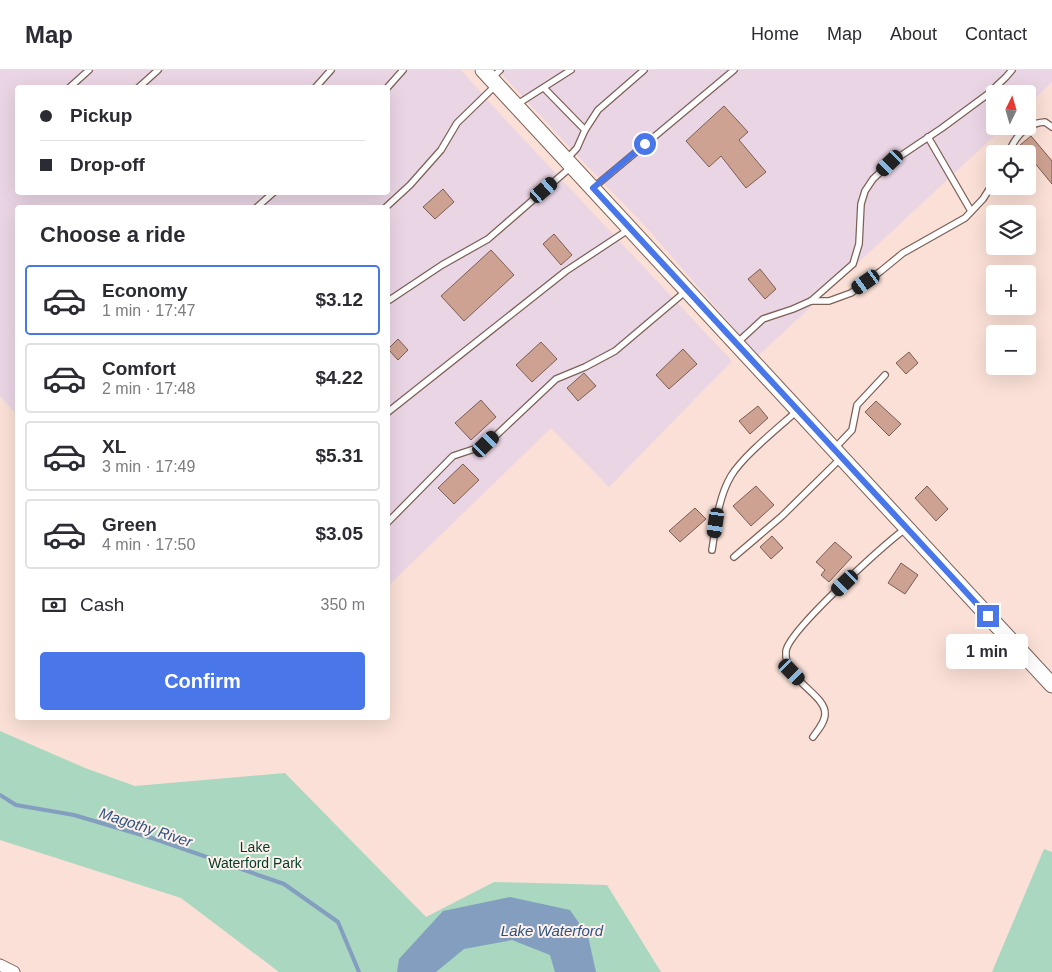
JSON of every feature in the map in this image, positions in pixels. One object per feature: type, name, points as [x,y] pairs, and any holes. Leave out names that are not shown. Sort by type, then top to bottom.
[{"type":"street","points":[[493,76],[516,105],[569,163],[1052,685]]},
{"type":"street","points":[[0,965],[14,972]]},
{"type":"lane","points":[[72,85],[89,70]]},
{"type":"lane","points":[[141,85],[158,70]]},
{"type":"lane","points":[[318,85],[331,70]]},
{"type":"lane","points":[[390,85],[403,70]]},
{"type":"lane","points":[[516,105],[571,70]]},
{"type":"lane","points":[[390,301],[442,265],[488,239],[569,163],[585,130],[598,110],[644,70]]},
{"type":"lane","points":[[593,188],[734,70]]},
{"type":"lane","points":[[737,344],[762,319],[811,301],[854,264],[859,244],[861,204],[865,191],[873,179],[890,163],[988,94],[1012,70]]},
{"type":"lane","points":[[388,205],[410,186],[441,150],[457,123],[493,76]]},
{"type":"lane","points":[[544,88],[585,130]]},
{"type":"lane","points":[[1012,145],[1016,138],[1027,127],[1038,122],[1045,122],[1052,127]]},
{"type":"lane","points":[[928,137],[971,212]]},
{"type":"lane","points":[[811,301],[829,302],[851,293],[903,253],[965,218],[986,194]]},
{"type":"lane","points":[[259,205],[271,195]]},
{"type":"lane","points":[[390,410],[566,271],[630,228]]},
{"type":"lane","points":[[390,520],[453,456],[486,444],[556,378],[585,367],[615,351],[687,290]]},
{"type":"lane","points":[[734,557],[782,516],[838,453],[852,430],[857,405],[885,375]]},
{"type":"lane","points":[[712,550],[718,510],[730,477],[738,466],[798,410]]},
{"type":"lane","points":[[813,737],[824,720],[826,712],[823,705],[792,672],[787,664],[786,652],[790,642],[797,631],[831,597],[888,542],[907,528]]},
{"type":"shaded area","points":[[0,70],[461,70],[732,361],[609,487],[551,428],[390,584],[390,205],[15,205],[15,413],[0,396]]},
{"type":"shaded area","points":[[498,70],[1052,70],[1052,82],[1036,97],[1036,85],[986,85],[986,135],[995,135],[758,356],[647,228]]},
{"type":"green space","name":"Lake Waterford Park","points":[[0,731],[85,768],[135,786],[285,773],[426,917],[494,882],[607,885],[661,972],[279,972],[181,898],[0,840]]},
{"type":"green space","points":[[1044,849],[1052,852],[1052,972],[992,972]]},
{"type":"water","name":"Lake Waterford","points":[[510,897],[570,910],[588,936],[596,972],[555,972],[550,955],[512,940],[464,949],[436,972],[397,972],[399,959],[443,911]]},
{"type":"building","points":[[724,106],[748,132],[739,140],[766,172],[746,188],[721,156],[709,167],[686,141]]},
{"type":"building","points":[[1031,136],[1052,161],[1052,184],[1036,164],[1036,145],[1020,145]]},
{"type":"building","points":[[443,189],[454,202],[435,219],[423,207]]},
{"type":"building","points":[[554,234],[572,255],[561,265],[543,244]]},
{"type":"building","points":[[491,250],[514,275],[464,321],[441,296]]},
{"type":"building","points":[[760,269],[776,289],[765,299],[748,279]]},
{"type":"building","points":[[398,339],[408,350],[398,360],[390,351],[390,347]]},
{"type":"building","points":[[541,342],[557,359],[532,382],[516,365]]},
{"type":"building","points":[[683,349],[697,364],[669,389],[656,375]]},
{"type":"building","points":[[909,352],[918,363],[906,374],[896,363]]},
{"type":"building","points":[[584,373],[596,386],[578,401],[567,388]]},
{"type":"building","points":[[481,400],[496,417],[471,440],[455,423]]},
{"type":"building","points":[[876,401],[901,424],[889,436],[865,412]]},
{"type":"building","points":[[758,406],[768,418],[750,434],[739,421]]},
{"type":"building","points":[[463,464],[479,480],[454,504],[438,488]]},
{"type":"building","points":[[756,486],[774,505],[751,526],[733,506]]},
{"type":"building","points":[[927,486],[948,509],[936,521],[915,498]]},
{"type":"building","points":[[695,508],[706,519],[680,542],[669,531]]},
{"type":"building","points":[[772,536],[783,548],[771,559],[760,547]]},
{"type":"building","points":[[835,542],[852,557],[829,582],[821,575],[825,570],[816,562]]},
{"type":"building","points":[[901,563],[918,575],[905,594],[888,583]]},
{"type":"waterway","name":"Magothy River","points":[[0,795],[16,805],[74,815],[155,839],[284,884],[338,922],[359,972]]},
{"type":"route","points":[[645,144],[593,188],[988,616]]}]
